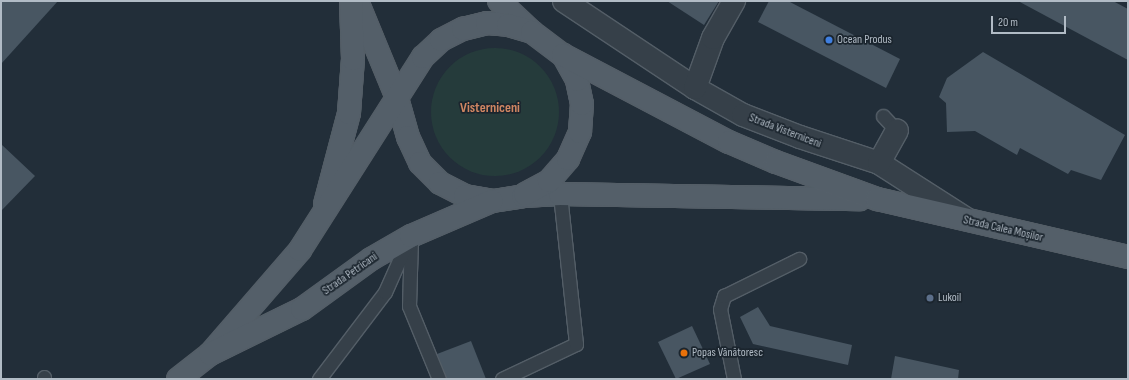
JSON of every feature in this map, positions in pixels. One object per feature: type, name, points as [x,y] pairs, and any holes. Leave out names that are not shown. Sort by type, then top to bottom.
[{"type":"main road","points":[[322,219],[333,166],[349,113],[353,59],[351,1]]},
{"type":"main road","points":[[357,1],[397,98],[408,137],[420,163],[440,183],[465,196],[493,201],[523,196],[560,194],[877,199]]},
{"type":"main road","points":[[499,1],[532,32],[563,55],[729,142],[776,162],[877,199]]},
{"type":"main road","name":"Strada Petricani","points":[[178,379],[210,354],[300,250],[322,219],[423,57],[441,40],[463,29],[487,23],[508,25],[532,32]]},
{"type":"main road","points":[[523,196],[549,181],[568,159],[580,132],[582,104],[577,80],[563,55]]},
{"type":"main road","name":"Strada Calea Moșilor","points":[[877,199],[1128,257]]},
{"type":"main road","name":"Strada Petricani","points":[[210,354],[302,308],[371,259],[410,236],[493,201]]},
{"type":"street","name":"Strada Visterniceni","points":[[564,1],[695,88],[743,115],[773,127],[879,163],[969,221]]},
{"type":"street","points":[[695,88],[713,38],[734,1]]},
{"type":"street","points":[[879,163],[890,123]]},
{"type":"lane","points":[[502,379],[576,344],[560,194]]},
{"type":"lane","points":[[319,379],[385,292],[410,236]]},
{"type":"lane","points":[[410,236],[409,306],[439,379]]},
{"type":"lane","points":[[734,379],[720,309],[724,296],[799,259]]},
{"type":"green space","points":[[501,48],[525,55],[536,62],[545,71],[554,87],[558,99],[558,125],[552,142],[545,153],[536,162],[525,169],[508,175],[489,176],[465,169],[454,162],[445,153],[438,142],[432,125],[431,106],[438,82],[445,71],[454,62],[465,55],[482,49]]},
{"type":"building","points":[[1,1],[58,1],[1,64]]},
{"type":"building","points":[[667,1],[719,1],[704,25]]},
{"type":"building","name":"Ocean Produs","points":[[769,1],[788,1],[900,59],[886,88],[758,22]]},
{"type":"building","points":[[1018,1],[1113,1],[1128,9],[1128,60]]},
{"type":"building","points":[[983,52],[1125,135],[1101,180],[1071,170],[1068,174],[1020,148],[1017,155],[975,131],[947,132],[946,103],[939,97],[947,78]]},
{"type":"building","points":[[1,144],[35,176],[1,211]]},
{"type":"building","points":[[758,307],[770,326],[852,345],[848,365],[753,344],[740,317]]},
{"type":"building","name":"Popas Vânătoresc","points":[[692,326],[710,364],[676,379],[658,342]]},
{"type":"building","points":[[471,341],[486,379],[447,379],[437,354]]},
{"type":"building","points":[[895,356],[959,370],[958,379],[891,379]]},
{"type":"place","name":"Ocean Produs","points":[[829,40]]},
{"type":"place","name":"Lukoil","points":[[930,298]]},
{"type":"place","name":"Popas Vânătoresc","points":[[684,353]]},
{"type":"district","name":"Visterniceni","points":[[490,108]]}]
